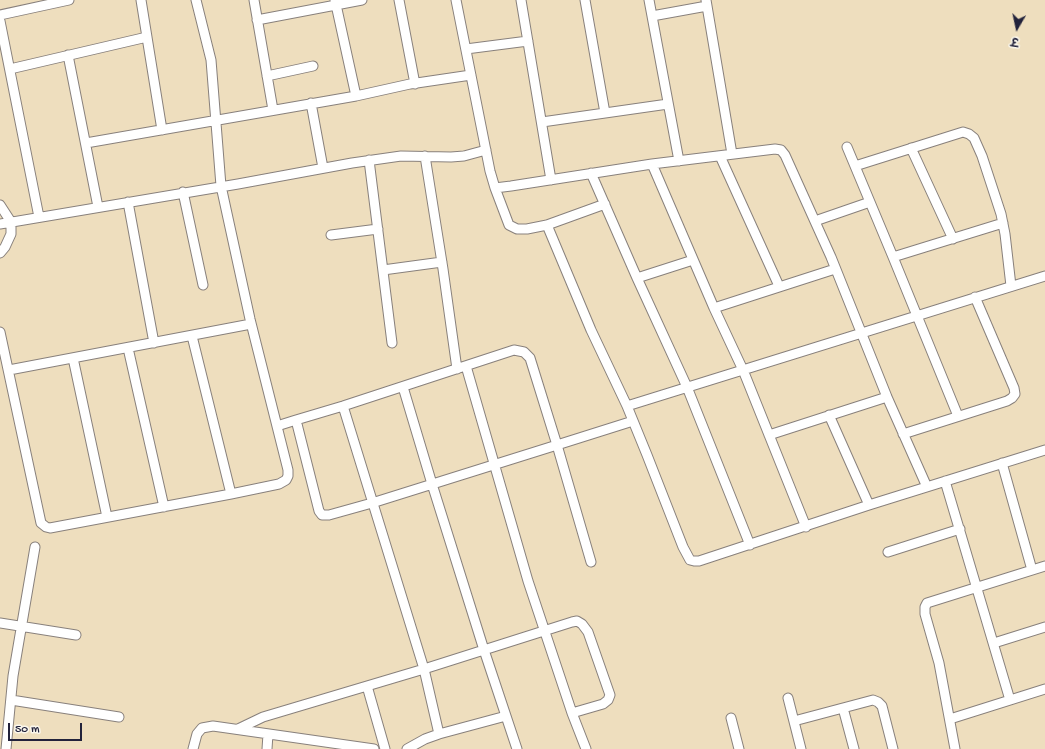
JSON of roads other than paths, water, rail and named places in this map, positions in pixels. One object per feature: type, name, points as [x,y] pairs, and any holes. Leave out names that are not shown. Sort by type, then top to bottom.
[{"type":"street","points":[[0,15],[56,1],[69,0]]},
{"type":"street","points":[[141,0],[162,130]]},
{"type":"street","points":[[0,332],[42,524],[46,527],[50,528],[231,494],[279,484],[286,480],[288,470],[251,324],[222,186],[212,60],[196,0]]},
{"type":"street","points":[[254,0],[272,110]]},
{"type":"street","points":[[257,20],[336,2],[362,0]]},
{"type":"street","points":[[399,0],[415,84]]},
{"type":"street","points":[[456,0],[486,150],[495,188],[509,225],[517,229],[527,229],[547,225],[605,204]]},
{"type":"street","points":[[521,0],[551,180]]},
{"type":"street","points":[[585,0],[605,114]]},
{"type":"street","points":[[649,0],[679,161]]},
{"type":"street","points":[[336,2],[356,96]]},
{"type":"street","points":[[652,16],[706,3],[732,154]]},
{"type":"street","points":[[0,21],[39,217]]},
{"type":"street","points":[[10,69],[147,37]]},
{"type":"street","points":[[466,49],[528,41]]},
{"type":"street","points":[[68,55],[98,207]]},
{"type":"street","points":[[267,76],[313,66]]},
{"type":"street","points":[[86,143],[471,75]]},
{"type":"street","points":[[311,104],[323,168]]},
{"type":"street","points":[[542,122],[668,104]]},
{"type":"street","points":[[855,166],[963,132],[969,134],[974,138],[982,156],[1003,223],[1011,286]]},
{"type":"street","points":[[847,147],[958,416]]},
{"type":"street","points":[[912,148],[953,238]]},
{"type":"street","points":[[495,188],[652,164],[775,149],[781,150],[785,154],[836,269],[886,397],[927,487]]},
{"type":"street","points":[[0,224],[369,160],[401,156],[425,156],[440,158],[486,150]]},
{"type":"street","points":[[425,156],[442,262],[462,367],[494,465],[544,631],[586,749]]},
{"type":"street","points":[[720,156],[779,286]]},
{"type":"street","points":[[369,160],[392,343]]},
{"type":"street","points":[[652,164],[714,308],[743,370],[806,527]]},
{"type":"street","points":[[591,173],[687,387],[750,545]]},
{"type":"street","points":[[184,192],[203,285]]},
{"type":"street","points":[[128,202],[154,343]]},
{"type":"street","points":[[815,221],[870,202]]},
{"type":"street","points":[[0,205],[11,222],[11,234],[5,247],[0,253]]},
{"type":"street","points":[[893,257],[1003,223]]},
{"type":"street","points":[[547,225],[591,330],[627,406],[682,547],[690,560],[699,561],[869,505],[1045,450]]},
{"type":"street","points":[[331,235],[378,229]]},
{"type":"street","points":[[637,278],[693,260]]},
{"type":"street","points":[[383,270],[442,262]]},
{"type":"street","points":[[714,308],[836,269]]},
{"type":"street","points":[[627,406],[1045,276]]},
{"type":"street","points":[[903,434],[1007,401],[1015,394],[1014,388],[975,297]]},
{"type":"street","points":[[9,370],[251,324]]},
{"type":"street","points":[[192,336],[231,494]]},
{"type":"street","points":[[128,348],[164,507]]},
{"type":"street","points":[[277,426],[514,350],[524,352],[530,358],[591,562]]},
{"type":"street","points":[[73,358],[107,517]]},
{"type":"street","points":[[403,386],[484,650],[517,749]]},
{"type":"street","points":[[769,435],[886,397]]},
{"type":"street","points":[[343,406],[424,669],[439,734]]},
{"type":"street","points":[[829,415],[869,505]]},
{"type":"street","points":[[296,420],[316,502],[322,515],[329,515],[633,422]]},
{"type":"street","points":[[1002,463],[1032,570]]},
{"type":"street","points":[[945,481],[1010,700]]},
{"type":"street","points":[[888,552],[960,529]]},
{"type":"street","points":[[6,749],[21,626],[35,547]]},
{"type":"street","points":[[955,749],[939,663],[925,614],[925,607],[927,603],[1032,570],[1045,568]]},
{"type":"street","points":[[238,729],[263,717],[424,669],[572,622],[578,622],[582,624],[588,632],[610,691],[610,695],[608,700],[603,704],[572,713]]},
{"type":"street","points":[[0,623],[76,635]]},
{"type":"street","points":[[994,643],[1045,627]]},
{"type":"street","points":[[367,686],[385,749]]},
{"type":"street","points":[[950,719],[1045,689]]},
{"type":"street","points":[[788,698],[801,749]]},
{"type":"street","points":[[11,700],[119,717]]},
{"type":"street","points":[[794,721],[873,700],[882,706],[892,749]]},
{"type":"street","points":[[843,708],[854,749]]},
{"type":"street","points":[[407,749],[425,739],[439,734],[506,716]]},
{"type":"street","points":[[731,718],[739,749]]},
{"type":"street","points":[[193,749],[197,734],[202,728],[213,726],[374,749]]},
{"type":"street","points":[[266,749],[268,734]]}]
